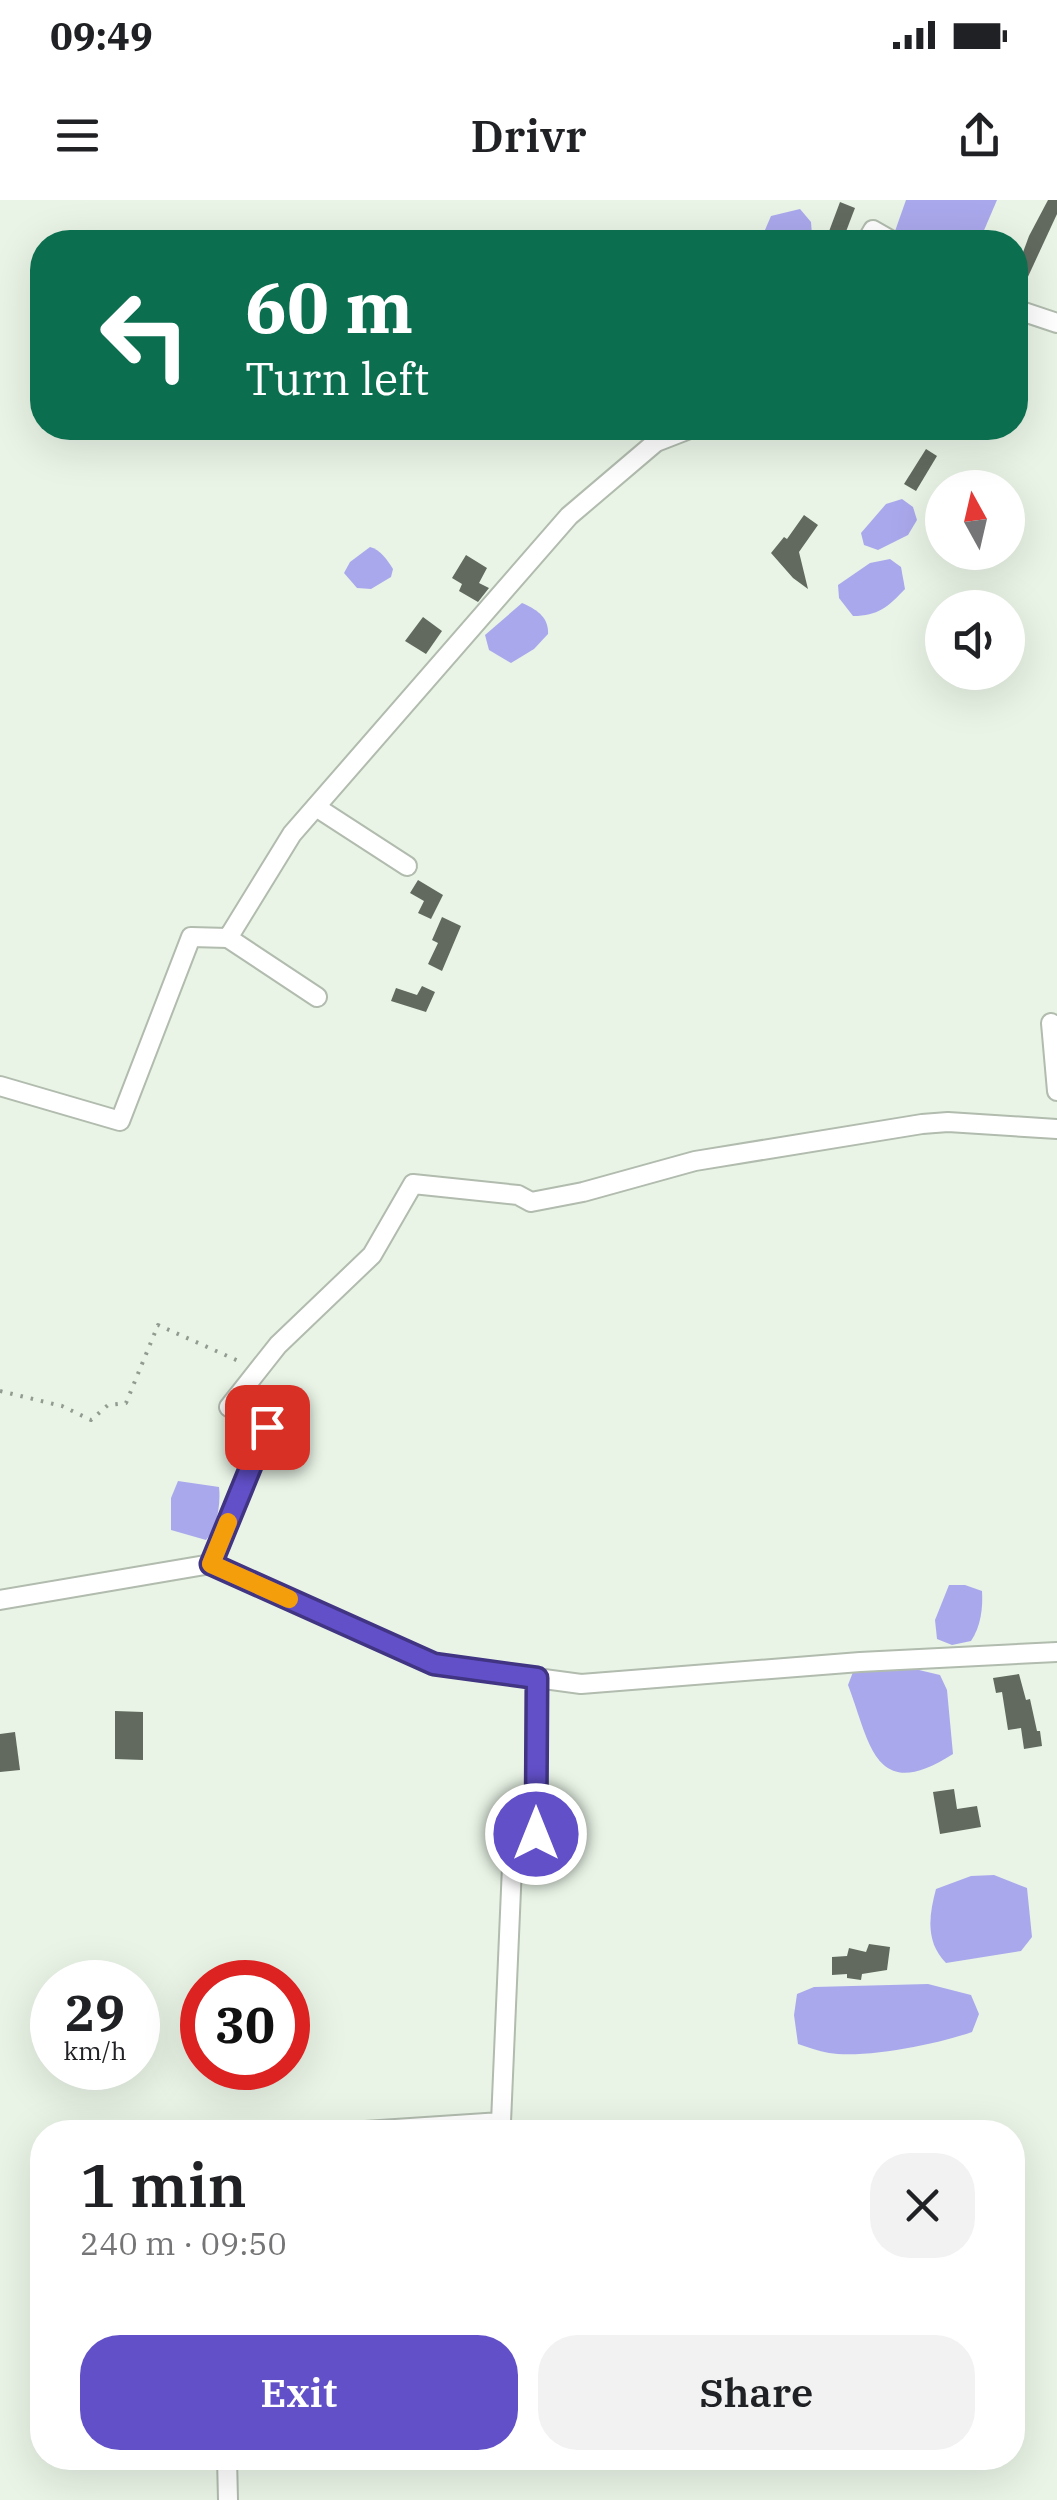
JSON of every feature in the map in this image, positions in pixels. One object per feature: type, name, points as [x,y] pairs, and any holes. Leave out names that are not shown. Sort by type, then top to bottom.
[{"type":"street","points":[[1028,312],[1057,322]]},
{"type":"street","points":[[228,938],[292,834],[569,516],[661,440]]},
{"type":"street","points":[[316,807],[407,866]]},
{"type":"street","points":[[0,1086],[120,1120],[191,938],[228,938],[317,997]]},
{"type":"street","points":[[1051,1023],[1057,1092]]},
{"type":"street","points":[[211,1564],[267,1427],[230,1408],[278,1345],[372,1255],[413,1184],[518,1194],[531,1202],[584,1192],[695,1161],[922,1124],[1057,1129]]},
{"type":"street","points":[[0,1600],[211,1564],[434,1664],[582,1684],[860,1662],[1057,1652]]},
{"type":"street","points":[[500,2120],[513,1843],[536,1834],[537,1678]]},
{"type":"street","points":[[227,2470],[228,2500]]},
{"type":"path","points":[[0,1391],[35,1397],[91,1420],[108,1405],[126,1403],[158,1325],[259,1370]]},
{"type":"water","points":[[906,200],[997,200],[984,230],[895,230]]},
{"type":"water","points":[[800,209],[811,222],[812,230],[765,230],[771,216]]},
{"type":"water","points":[[902,499],[913,507],[917,520],[908,535],[878,550],[864,545],[861,533],[886,504]]},
{"type":"water","points":[[370,547],[389,562],[393,569],[391,577],[371,589],[357,588],[344,573],[350,562]]},
{"type":"water","points":[[890,559],[901,567],[905,589],[882,609],[853,616],[839,598],[838,585],[870,563]]},
{"type":"water","points":[[522,603],[541,614],[548,634],[534,649],[511,663],[489,650],[485,635]]},
{"type":"water","points":[[178,1481],[219,1487],[217,1515],[206,1540],[171,1530],[171,1498]]},
{"type":"water","points":[[949,1585],[982,1591],[981,1617],[971,1641],[952,1645],[937,1639],[935,1620]]},
{"type":"water","points":[[890,1669],[940,1675],[947,1690],[953,1754],[927,1768],[906,1773],[891,1770],[879,1760],[848,1685],[853,1672]]},
{"type":"water","points":[[994,1875],[1027,1888],[1032,1937],[1021,1951],[946,1963],[932,1937],[936,1889],[971,1876]]},
{"type":"water","points":[[928,1984],[971,1995],[979,2014],[972,2032],[921,2046],[861,2054],[829,2053],[798,2044],[794,2015],[797,1994],[814,1987]]},
{"type":"building","points":[[1048,200],[1057,200],[1057,214],[1028,277],[1029,236]]},
{"type":"building","points":[[840,202],[855,208],[847,230],[830,230]]},
{"type":"building","points":[[926,449],[937,456],[925,470],[916,491],[904,484]]},
{"type":"building","points":[[804,515],[818,525],[799,552],[808,589],[771,553]]},
{"type":"building","points":[[466,555],[487,568],[479,583],[489,588],[478,602],[459,591],[462,584],[452,578]]},
{"type":"building","points":[[423,617],[442,631],[426,654],[405,641]]},
{"type":"building","points":[[418,880],[443,895],[431,919],[418,913],[424,901],[410,893]]},
{"type":"building","points":[[442,917],[461,926],[442,971],[428,964],[438,943],[432,940]]},
{"type":"building","points":[[422,986],[435,992],[426,1012],[391,1001],[396,988],[417,995]]},
{"type":"building","points":[[1019,1674],[1042,1746],[1024,1749],[1021,1728],[1008,1730],[1002,1692],[996,1693],[993,1678]]},
{"type":"building","points":[[115,1711],[143,1712],[143,1760],[115,1759]]},
{"type":"building","points":[[15,1732],[20,1770],[0,1772],[0,1734]]},
{"type":"building","points":[[954,1789],[957,1809],[977,1806],[981,1827],[940,1834],[933,1792]]},
{"type":"building","points":[[869,1944],[890,1947],[887,1970],[862,1974],[861,1980],[847,1978],[847,1974],[832,1975],[832,1957],[847,1956],[849,1948],[866,1952]]},
{"type":"slow traffic","points":[[228,1522],[211,1564],[289,1599]]},
{"type":"route","points":[[267,1427],[211,1564],[434,1664],[537,1678],[536,1834]]}]
